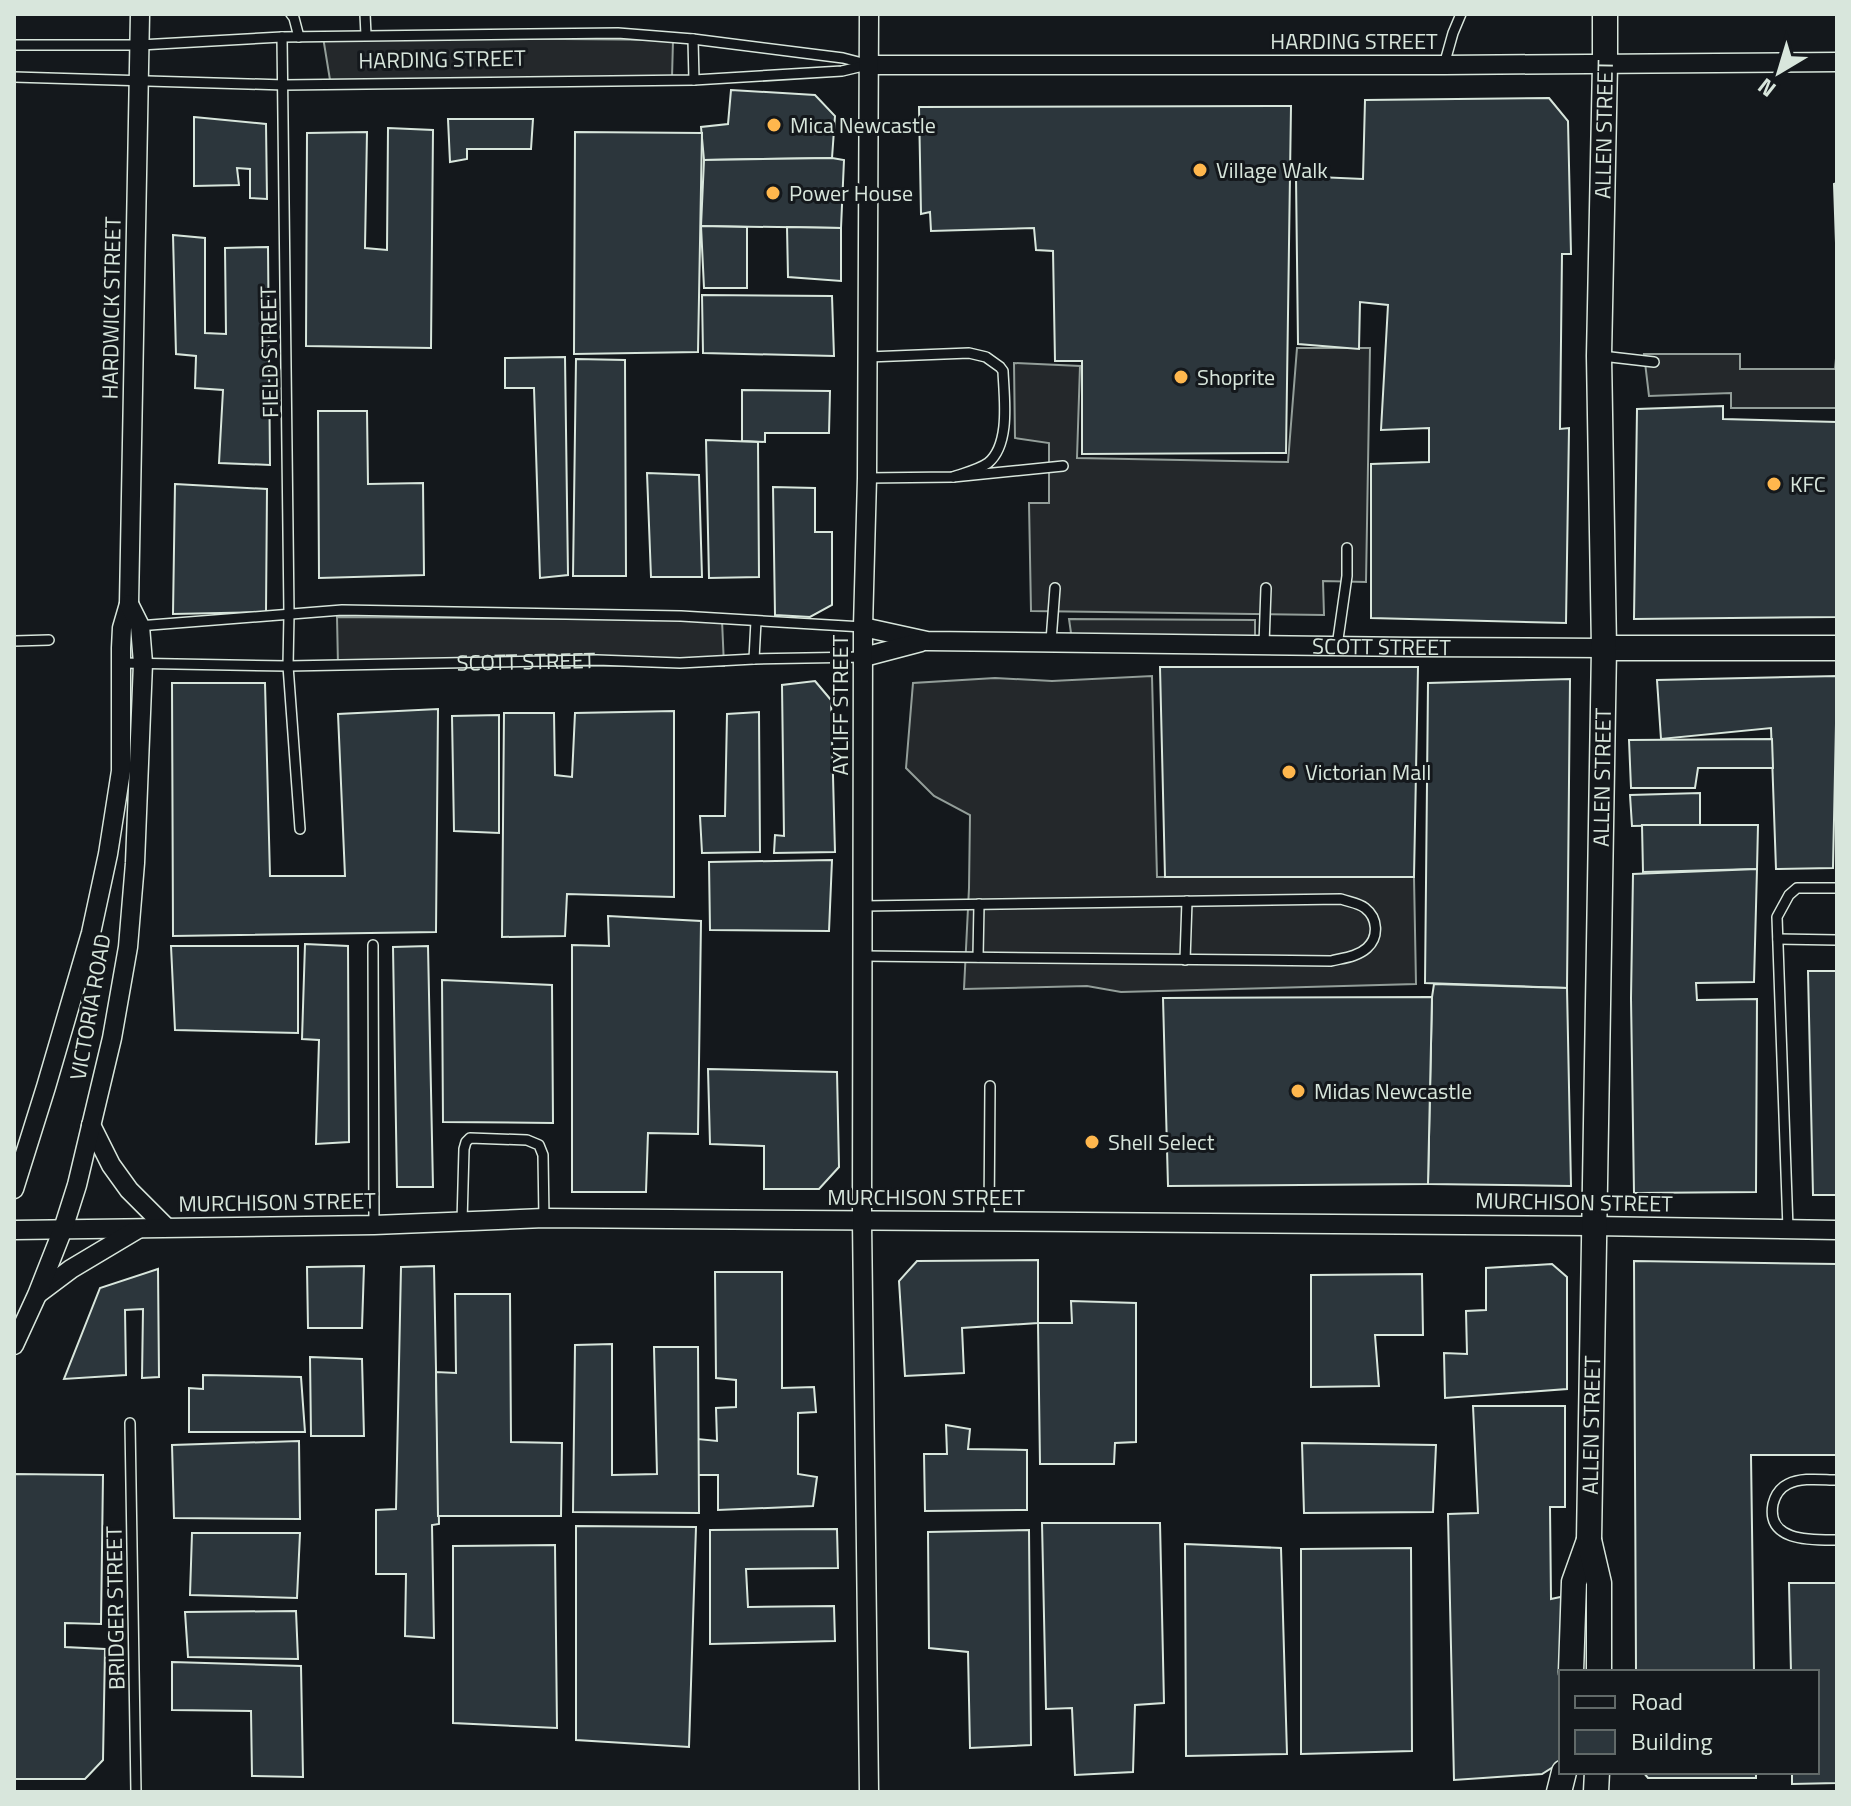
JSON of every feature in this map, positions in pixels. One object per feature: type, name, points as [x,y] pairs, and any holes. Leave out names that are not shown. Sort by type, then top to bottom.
[{"type":"street","name":"HARDWICK STREET","points":[[140,14],[129,604],[131,627],[143,663]]},
{"type":"street","name":"AYLIFF STREET","points":[[869,14],[867,478],[863,627],[862,1221],[869,1792]]},
{"type":"street","name":"ALLEN STREET","points":[[1599,1670],[1599,1583],[1589,1540],[1604,648],[1599,356],[1605,14]]},
{"type":"street","name":"HARDING STREET","points":[[870,65],[1837,62]]},
{"type":"street","name":"HARDWICK STREET","points":[[14,1189],[91,933],[108,854],[121,771],[122,663],[131,627]]},
{"type":"street","name":"SCOTT STREET","points":[[863,627],[927,641],[1837,648]]},
{"type":"street","name":"SCOTT STREET","points":[[864,657],[927,641]]},
{"type":"street","name":"VICTORIA ROAD","points":[[14,1345],[63,1229],[77,1185],[112,1038],[128,947],[135,863],[143,663]]},
{"type":"street","points":[[91,1125],[111,1165],[129,1190],[166,1227]]},
{"type":"street","name":"MURCHISON STREET","points":[[14,1230],[374,1225],[544,1218],[1837,1230]]},
{"type":"street","points":[[37,1295],[71,1269],[141,1227]]},
{"type":"street","name":"ALLEN STREET","points":[[1571,1670],[1574,1582],[1589,1540]]},
{"type":"lane","points":[[291,14],[299,37]]},
{"type":"lane","points":[[365,14],[366,35]]},
{"type":"lane","points":[[1444,65],[1461,14]]},
{"type":"lane","name":"HARDING STREET","points":[[14,45],[140,45],[366,35],[618,33],[843,58],[870,65]]},
{"type":"lane","name":"FIELD STREET","points":[[282,37],[288,666],[300,829]]},
{"type":"lane","points":[[693,39],[694,80]]},
{"type":"lane","name":"HARDING STREET","points":[[14,77],[284,85],[694,80],[842,71],[870,65]]},
{"type":"lane","points":[[868,357],[969,353],[986,357],[1003,371],[1004,431],[994,456],[988,463],[953,477]]},
{"type":"lane","points":[[1599,356],[1654,362]]},
{"type":"lane","points":[[867,478],[953,477],[1063,466]]},
{"type":"lane","points":[[1337,646],[1347,576],[1347,548]]},
{"type":"lane","points":[[1051,641],[1055,588]]},
{"type":"lane","points":[[1264,644],[1266,588]]},
{"type":"lane","name":"SCOTT STREET","points":[[131,627],[342,610],[681,616],[863,627]]},
{"type":"lane","points":[[754,659],[756,621]]},
{"type":"lane","points":[[14,641],[49,640]]},
{"type":"lane","name":"SCOTT STREET","points":[[122,663],[288,666],[597,660],[680,663],[864,657]]},
{"type":"lane","points":[[1788,1229],[1777,917],[1789,895],[1797,888],[1837,888]]},
{"type":"lane","points":[[864,906],[1341,899],[1363,906],[1372,916],[1376,928],[1375,938],[1367,949],[1331,961],[864,956]]},
{"type":"lane","points":[[1185,960],[1187,901]]},
{"type":"lane","points":[[978,957],[979,904]]},
{"type":"lane","points":[[1778,939],[1837,940]]},
{"type":"lane","points":[[373,945],[374,1225]]},
{"type":"lane","points":[[989,1221],[990,1086]]},
{"type":"lane","points":[[462,1222],[464,1149],[470,1138],[527,1140],[539,1145],[543,1155],[544,1218]]},
{"type":"lane","name":"BRIDGER STREET","points":[[130,1423],[136,1792]]},
{"type":"lane","points":[[1837,1480],[1801,1480],[1787,1484],[1774,1502],[1773,1515],[1775,1525],[1790,1536],[1805,1540],[1837,1540]]},
{"type":"shaded area","points":[[323,37],[673,40],[672,78],[330,80]]},
{"type":"shaded area","points":[[1297,348],[1370,348],[1366,582],[1323,581],[1324,615],[1031,611],[1029,503],[1049,503],[1049,443],[1015,438],[1014,363],[1080,366],[1077,458],[1288,462]]},
{"type":"shaded area","points":[[1837,348],[1837,408],[1731,408],[1731,393],[1649,396],[1644,354],[1740,354],[1740,369],[1835,369]]},
{"type":"shaded area","points":[[337,617],[722,620],[724,666],[338,665]]},
{"type":"shaded area","points":[[1069,619],[1255,620],[1255,639],[1072,640]]},
{"type":"shaded area","points":[[1152,676],[1157,877],[1414,877],[1416,984],[1121,992],[1087,986],[964,989],[970,815],[934,796],[906,768],[913,683],[995,678],[1052,681]]},
{"type":"building","name":"Mica Newcastle","points":[[731,90],[815,95],[835,116],[832,158],[704,160],[701,127],[728,124]]},
{"type":"building","points":[[1549,98],[1568,121],[1571,254],[1562,254],[1560,429],[1569,428],[1566,623],[1371,618],[1371,464],[1429,462],[1429,428],[1381,430],[1388,305],[1360,302],[1359,349],[1298,344],[1296,176],[1363,179],[1365,100]]},
{"type":"building","points":[[1291,106],[1286,453],[1082,454],[1082,361],[1055,361],[1053,251],[1036,250],[1034,228],[931,231],[930,212],[921,214],[919,107]]},
{"type":"building","points":[[194,117],[266,124],[267,199],[250,198],[250,169],[237,168],[239,185],[194,186]]},
{"type":"building","points":[[448,119],[533,119],[531,149],[467,149],[467,159],[450,162]]},
{"type":"building","points":[[388,128],[433,130],[431,348],[306,346],[307,133],[367,132],[365,248],[387,250]]},
{"type":"building","points":[[575,132],[702,133],[698,352],[574,354]]},
{"type":"building","name":"Power House","points":[[704,160],[844,160],[841,228],[701,226]]},
{"type":"building","points":[[1837,183],[1837,272],[1834,184]]},
{"type":"building","points":[[701,226],[747,227],[747,288],[704,288]]},
{"type":"building","points":[[787,227],[841,228],[841,281],[788,277]]},
{"type":"building","points":[[173,235],[205,238],[205,333],[226,334],[225,248],[268,247],[270,465],[219,463],[223,390],[195,388],[196,356],[176,354]]},
{"type":"building","points":[[702,295],[832,296],[834,356],[703,353]]},
{"type":"building","points":[[565,357],[568,575],[540,578],[534,388],[505,388],[505,358]]},
{"type":"building","points":[[576,359],[625,360],[626,576],[573,576]]},
{"type":"building","points":[[742,390],[830,391],[829,433],[765,433],[765,442],[742,441]]},
{"type":"building","points":[[1723,406],[1723,419],[1837,422],[1837,617],[1634,619],[1637,409]]},
{"type":"building","points":[[318,411],[367,411],[368,484],[423,483],[424,575],[319,578]]},
{"type":"building","points":[[706,440],[758,442],[759,577],[709,578]]},
{"type":"building","points":[[647,473],[699,475],[702,577],[651,577]]},
{"type":"building","points":[[175,484],[267,489],[266,612],[173,614]]},
{"type":"building","points":[[773,487],[815,488],[815,532],[832,532],[832,605],[810,617],[775,615]]},
{"type":"building","name":"Victorian Mall","points":[[1160,667],[1418,667],[1414,877],[1165,877]]},
{"type":"building","points":[[1837,676],[1833,868],[1776,869],[1771,728],[1661,739],[1657,680]]},
{"type":"building","points":[[1570,679],[1567,988],[1425,983],[1428,683]]},
{"type":"building","points":[[815,681],[831,700],[835,852],[774,853],[775,835],[784,836],[782,685]]},
{"type":"building","points":[[172,683],[265,683],[270,876],[345,876],[338,714],[438,709],[436,932],[173,936]]},
{"type":"building","points":[[674,711],[674,897],[567,894],[565,936],[502,937],[504,713],[554,713],[555,775],[572,777],[575,713]]},
{"type":"building","points":[[759,712],[760,852],[702,853],[700,816],[725,816],[727,714]]},
{"type":"building","points":[[499,715],[499,833],[454,831],[452,716]]},
{"type":"building","points":[[1772,739],[1773,768],[1698,768],[1695,788],[1631,788],[1629,740]]},
{"type":"building","points":[[1700,793],[1700,825],[1632,826],[1630,795]]},
{"type":"building","points":[[1642,825],[1758,825],[1757,869],[1643,872]]},
{"type":"building","points":[[832,860],[829,931],[710,930],[709,862]]},
{"type":"building","points":[[1757,869],[1754,982],[1696,983],[1697,1000],[1757,999],[1756,1192],[1634,1193],[1633,874]]},
{"type":"building","points":[[608,916],[701,921],[698,1134],[648,1133],[646,1192],[572,1192],[572,945],[609,946]]},
{"type":"building","points":[[305,944],[348,946],[349,1142],[316,1144],[319,1040],[302,1039]]},
{"type":"building","points":[[171,946],[298,946],[298,1033],[175,1030]]},
{"type":"building","points":[[428,946],[433,1187],[397,1187],[393,947]]},
{"type":"building","points":[[1808,971],[1837,971],[1837,1195],[1813,1195]]},
{"type":"building","points":[[442,980],[552,985],[553,1123],[443,1122]]},
{"type":"building","points":[[1434,984],[1567,988],[1571,1186],[1428,1184]]},
{"type":"building","name":"Midas Newcastle","points":[[1432,997],[1428,1184],[1168,1186],[1163,998]]},
{"type":"building","points":[[708,1069],[837,1072],[839,1167],[819,1189],[764,1189],[764,1146],[710,1144]]},
{"type":"building","points":[[1038,1260],[1038,1323],[962,1328],[964,1373],[905,1376],[899,1281],[917,1261]]},
{"type":"building","points":[[1634,1261],[1837,1264],[1837,1455],[1751,1455],[1754,1670],[1636,1670]]},
{"type":"building","points":[[1552,1264],[1567,1277],[1567,1389],[1445,1398],[1444,1353],[1467,1354],[1466,1311],[1486,1310],[1486,1268]]},
{"type":"building","points":[[364,1266],[362,1328],[308,1328],[307,1267]]},
{"type":"building","points":[[434,1266],[439,1524],[432,1525],[434,1638],[405,1636],[406,1574],[376,1574],[376,1510],[396,1509],[401,1267]]},
{"type":"building","points":[[158,1269],[159,1377],[142,1378],[143,1309],[125,1310],[126,1375],[64,1379],[100,1288]]},
{"type":"building","points":[[715,1272],[782,1272],[782,1388],[814,1387],[816,1412],[798,1413],[798,1474],[817,1477],[813,1506],[718,1510],[718,1475],[698,1475],[698,1439],[717,1441],[716,1408],[736,1407],[736,1380],[716,1378]]},
{"type":"building","points":[[1422,1274],[1423,1335],[1375,1335],[1379,1386],[1311,1387],[1311,1275]]},
{"type":"building","points":[[455,1294],[510,1294],[511,1442],[562,1443],[561,1516],[438,1516],[436,1372],[456,1373]]},
{"type":"building","points":[[1071,1301],[1136,1303],[1136,1442],[1115,1443],[1114,1464],[1040,1464],[1038,1323],[1072,1323]]},
{"type":"building","points":[[612,1344],[612,1475],[657,1474],[654,1347],[698,1347],[699,1513],[573,1512],[575,1345]]},
{"type":"building","points":[[310,1357],[362,1359],[364,1436],[311,1436]]},
{"type":"building","points":[[203,1375],[301,1377],[305,1432],[189,1432],[189,1388],[203,1389]]},
{"type":"building","points":[[1473,1406],[1565,1406],[1565,1507],[1550,1507],[1551,1599],[1565,1596],[1559,1670],[1559,1763],[1542,1774],[1454,1780],[1448,1514],[1478,1513]]},
{"type":"building","points":[[946,1425],[970,1429],[968,1449],[1027,1450],[1027,1510],[925,1511],[924,1454],[947,1454]]},
{"type":"building","points":[[299,1441],[300,1519],[174,1518],[172,1445]]},
{"type":"building","points":[[1302,1443],[1436,1445],[1433,1512],[1304,1513]]},
{"type":"building","points":[[14,1474],[103,1475],[101,1624],[65,1623],[65,1647],[105,1649],[103,1760],[85,1779],[14,1779]]},
{"type":"building","points":[[1042,1523],[1160,1523],[1164,1703],[1135,1705],[1133,1772],[1075,1775],[1072,1708],[1046,1709]]},
{"type":"building","points":[[576,1526],[696,1527],[689,1747],[576,1740]]},
{"type":"building","points":[[837,1529],[838,1568],[746,1569],[748,1607],[834,1606],[835,1641],[710,1644],[710,1530]]},
{"type":"building","points":[[1029,1530],[1031,1745],[970,1748],[968,1652],[929,1648],[928,1532]]},
{"type":"building","points":[[192,1533],[300,1533],[297,1598],[190,1595]]},
{"type":"building","points":[[1185,1544],[1281,1548],[1287,1754],[1186,1756]]},
{"type":"building","points":[[555,1545],[557,1728],[453,1723],[453,1546]]},
{"type":"building","points":[[1411,1548],[1412,1751],[1301,1754],[1301,1549]]},
{"type":"building","points":[[1789,1583],[1837,1583],[1837,1783],[1792,1784],[1792,1774],[1819,1774],[1819,1670],[1791,1670]]},
{"type":"building","points":[[296,1611],[298,1659],[188,1657],[185,1612]]},
{"type":"building","points":[[172,1662],[301,1666],[303,1777],[252,1776],[251,1711],[172,1710]]},
{"type":"building","points":[[1645,1774],[1756,1774],[1756,1778],[1648,1778]]},
{"type":"place","name":"Mica Newcastle","points":[[774,125]]},
{"type":"place","name":"Village Walk","points":[[1200,170]]},
{"type":"place","name":"Power House","points":[[773,193]]},
{"type":"place","name":"Shoprite","points":[[1181,377]]},
{"type":"place","name":"KFC","points":[[1774,484]]},
{"type":"place","name":"Victorian Mall","points":[[1289,772]]},
{"type":"place","name":"Midas Newcastle","points":[[1298,1091]]},
{"type":"place","name":"Shell Select","points":[[1092,1142]]}]
